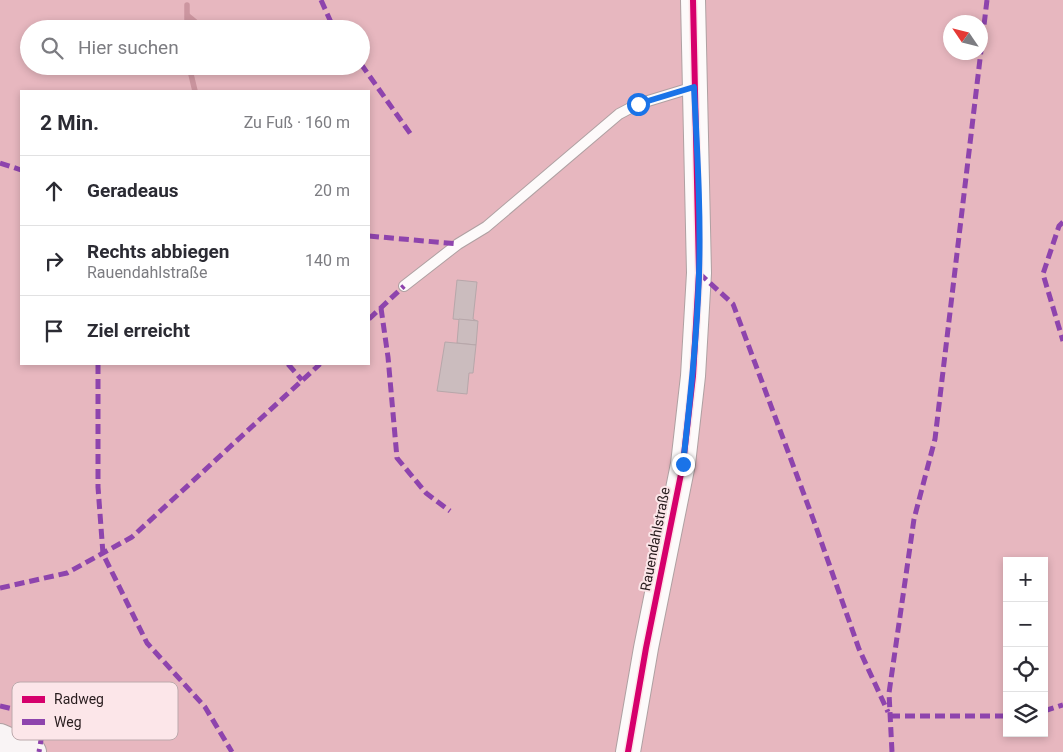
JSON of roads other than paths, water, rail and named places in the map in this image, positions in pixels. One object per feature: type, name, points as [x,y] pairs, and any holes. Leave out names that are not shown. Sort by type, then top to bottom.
[{"type":"main road","points":[[0,738],[32,752]]},
{"type":"street","name":"Rauendahlstraße","points":[[628,752],[683,464],[693,376],[699,273],[699,185],[694,87],[693,0]]},
{"type":"lane","points":[[404,286],[458,244],[486,227],[619,114],[638,104],[694,87]]},
{"type":"waterway","points":[[187,5],[187,20]]},
{"type":"waterway","points":[[188,16],[193,20]]},
{"type":"waterway","points":[[191,75],[195,90]]}]
